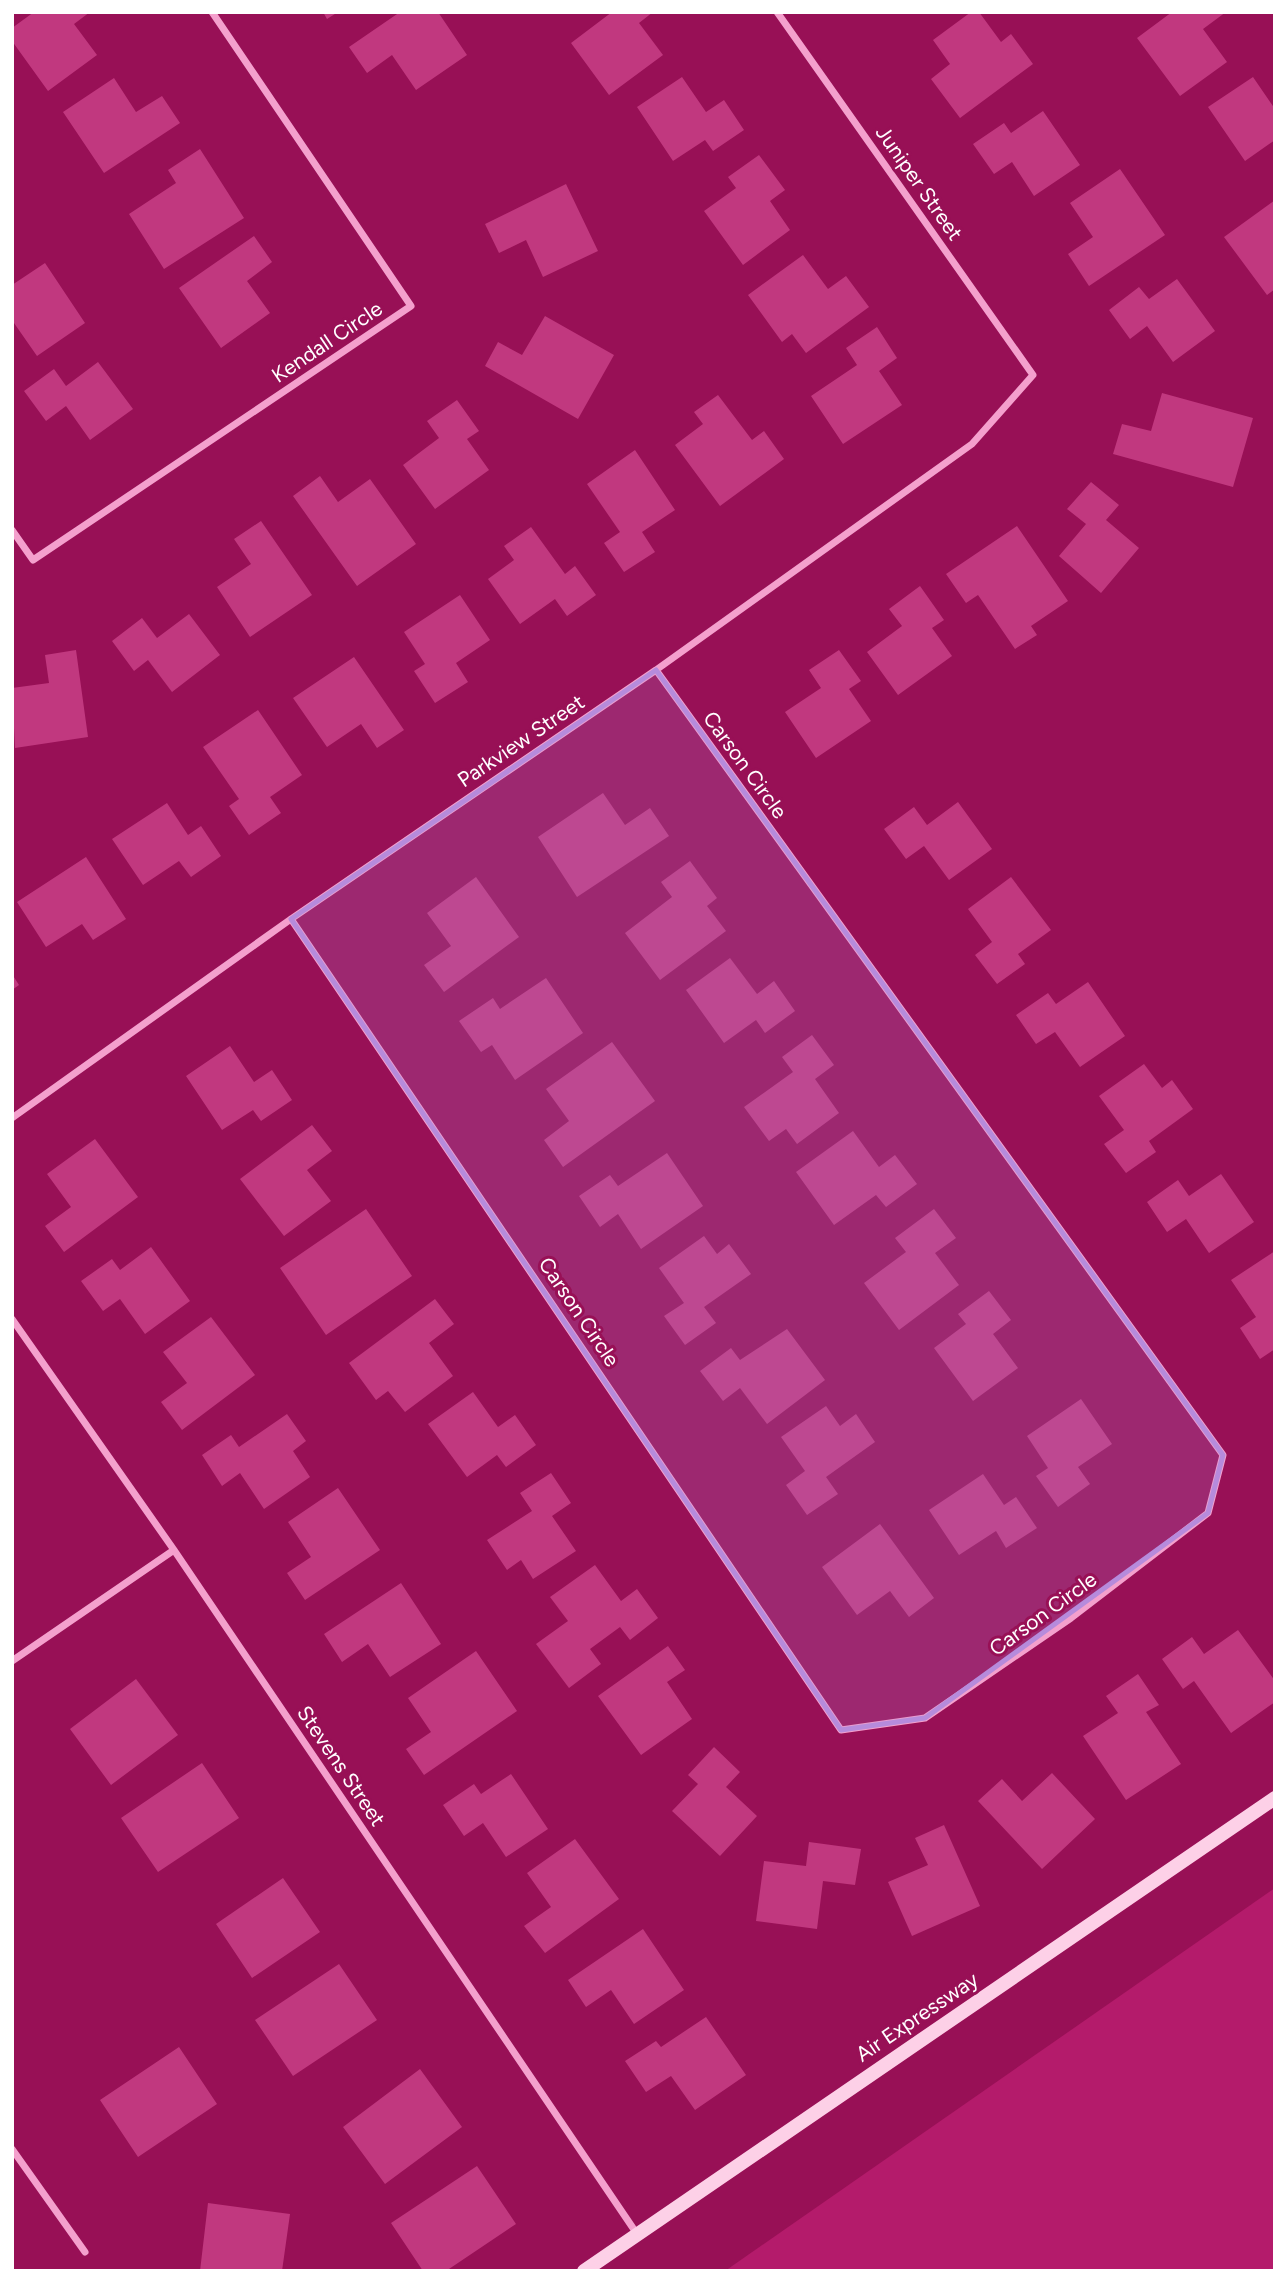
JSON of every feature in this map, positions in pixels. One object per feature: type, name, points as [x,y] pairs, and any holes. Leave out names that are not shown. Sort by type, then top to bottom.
[{"type":"street","name":"Kendall Circle","points":[[12,530],[33,560],[411,306],[212,12]]},
{"type":"street","name":"Juniper Street","points":[[777,12],[1033,374]]},
{"type":"street","name":"Parkview Street","points":[[12,1118],[291,919],[656,670],[972,444],[1033,374]]},
{"type":"street","name":"Carson Circle","points":[[291,919],[841,1730],[925,1718],[936,1711],[1071,1618],[1208,1513],[1223,1455],[656,670]]},
{"type":"street","name":"Stevens Street","points":[[12,1319],[174,1550],[637,2234]]},
{"type":"street","points":[[12,1661],[174,1550]]},
{"type":"street","name":"Air Expressway","points":[[584,2271],[1275,1798]]},
{"type":"street","points":[[12,2149],[85,2252]]},
{"type":"highlighted area","points":[[656,670],[1223,1455],[1208,1513],[925,1718],[841,1730],[291,919]]},
{"type":"shaded area","points":[[1275,1888],[1275,2271],[725,2271]]},
{"type":"building","points":[[34,12],[90,12],[74,24],[97,55],[48,91],[12,41],[12,28]]},
{"type":"building","points":[[323,12],[338,12],[327,19]]},
{"type":"building","points":[[400,12],[438,12],[467,55],[416,90],[392,55],[367,73],[349,47]]},
{"type":"building","points":[[612,12],[653,12],[639,23],[663,55],[609,95],[571,43]]},
{"type":"building","points":[[971,12],[979,12],[1001,42],[1011,34],[1033,64],[960,118],[931,79],[950,64],[933,40]]},
{"type":"building","points":[[1172,12],[1226,12],[1203,29],[1227,62],[1180,96],[1137,38]]},
{"type":"building","points":[[682,77],[706,112],[724,100],[744,130],[713,151],[705,140],[673,161],[637,107]]},
{"type":"building","points":[[1253,77],[1275,109],[1275,140],[1245,161],[1208,107]]},
{"type":"building","points":[[114,78],[136,112],[162,96],[180,123],[104,173],[63,112]]},
{"type":"building","points":[[1043,111],[1080,165],[1034,196],[1012,162],[994,174],[973,144],[1004,123],[1011,133]]},
{"type":"building","points":[[200,149],[244,218],[164,269],[129,214],[176,183],[168,170]]},
{"type":"building","points":[[759,155],[785,190],[770,201],[790,230],[743,265],[704,211],[736,188],[728,177]]},
{"type":"building","points":[[1120,169],[1165,235],[1089,286],[1068,254],[1093,237],[1070,203]]},
{"type":"building","points":[[566,184],[598,251],[543,277],[526,240],[499,253],[485,224]]},
{"type":"building","points":[[1275,200],[1275,289],[1267,295],[1224,237]]},
{"type":"building","points":[[254,236],[272,262],[247,281],[270,313],[221,348],[179,288]]},
{"type":"building","points":[[803,255],[828,289],[846,276],[869,307],[806,353],[792,334],[782,342],[748,295]]},
{"type":"building","points":[[45,263],[85,323],[37,356],[14,323],[12,325],[12,285]]},
{"type":"building","points":[[1177,279],[1215,331],[1173,362],[1147,326],[1130,339],[1109,310],[1139,287],[1149,299]]},
{"type":"building","points":[[545,316],[614,355],[578,419],[485,366],[498,342],[522,355]]},
{"type":"building","points":[[877,327],[897,358],[879,371],[902,405],[843,444],[811,396],[857,365],[846,348]]},
{"type":"building","points":[[98,362],[133,409],[90,440],[66,406],[46,421],[24,391],[54,369],[66,386]]},
{"type":"building","points":[[1162,393],[1253,418],[1233,487],[1113,454],[1122,424],[1151,431]]},
{"type":"building","points":[[718,395],[752,440],[764,431],[784,459],[720,506],[675,445],[703,424],[694,412]]},
{"type":"building","points":[[457,400],[479,431],[467,439],[489,470],[435,509],[403,465],[439,438],[427,421]]},
{"type":"building","points":[[635,450],[675,510],[642,532],[655,552],[624,572],[604,543],[620,532],[587,484]]},
{"type":"building","points":[[320,476],[338,502],[370,479],[416,544],[357,586],[293,496]]},
{"type":"building","points":[[1091,482],[1119,505],[1106,520],[1139,548],[1101,593],[1059,556],[1086,524],[1067,509]]},
{"type":"building","points":[[261,521],[312,595],[250,637],[217,587],[251,564],[234,539]]},
{"type":"building","points":[[1017,526],[1068,601],[1031,626],[1037,635],[1015,649],[978,595],[966,603],[946,574]]},
{"type":"building","points":[[531,527],[565,574],[575,566],[596,595],[567,616],[555,599],[520,624],[488,579],[514,560],[504,546]]},
{"type":"building","points":[[920,586],[944,620],[932,628],[952,656],[898,695],[867,652],[902,626],[889,609]]},
{"type":"building","points":[[460,595],[490,640],[456,663],[468,682],[435,703],[414,671],[425,664],[404,632]]},
{"type":"building","points":[[189,614],[220,655],[172,692],[148,660],[134,671],[112,641],[142,618],[157,638]]},
{"type":"building","points":[[76,650],[88,737],[15,748],[12,688],[49,683],[45,655]]},
{"type":"building","points":[[839,650],[861,681],[849,689],[871,721],[816,758],[785,712],[821,688],[809,670]]},
{"type":"building","points":[[354,657],[404,730],[377,748],[361,724],[327,747],[293,698]]},
{"type":"building","points":[[258,710],[302,775],[270,797],[281,813],[249,835],[229,806],[239,799],[203,747]]},
{"type":"building","points":[[603,793],[625,825],[650,808],[669,836],[577,897],[538,837]]},
{"type":"building","points":[[958,802],[992,849],[949,880],[924,846],[906,859],[884,829],[914,807],[927,825]]},
{"type":"building","points":[[167,803],[188,835],[201,826],[221,856],[191,877],[179,861],[143,885],[112,839]]},
{"type":"building","points":[[86,857],[126,919],[93,940],[82,924],[46,947],[17,902]]},
{"type":"building","points":[[690,861],[717,898],[707,906],[726,931],[660,980],[625,933],[672,897],[661,882]]},
{"type":"building","points":[[476,877],[519,937],[444,992],[424,965],[451,946],[427,913]]},
{"type":"building","points":[[1011,877],[1051,930],[1018,954],[1025,964],[997,984],[975,955],[992,942],[968,909]]},
{"type":"building","points":[[730,958],[757,994],[774,981],[795,1011],[765,1033],[756,1020],[724,1043],[686,990]]},
{"type":"building","points":[[12,974],[19,985],[12,990]]},
{"type":"building","points":[[546,978],[583,1033],[515,1080],[492,1045],[481,1052],[459,1021],[493,998],[500,1009]]},
{"type":"building","points":[[1088,982],[1125,1036],[1080,1067],[1055,1032],[1036,1044],[1016,1015],[1048,993],[1056,1004]]},
{"type":"building","points":[[812,1035],[834,1065],[815,1079],[839,1113],[797,1144],[786,1129],[769,1141],[744,1107],[793,1072],[782,1057]]},
{"type":"building","points":[[612,1042],[655,1101],[563,1167],[544,1140],[569,1121],[546,1089]]},
{"type":"building","points":[[230,1046],[254,1082],[272,1070],[292,1100],[261,1121],[253,1110],[222,1130],[186,1076]]},
{"type":"building","points":[[1144,1064],[1162,1088],[1172,1080],[1193,1109],[1149,1141],[1156,1152],[1126,1173],[1104,1144],[1124,1130],[1099,1096]]},
{"type":"building","points":[[312,1125],[332,1151],[307,1170],[331,1201],[284,1236],[240,1179]]},
{"type":"building","points":[[853,1131],[879,1167],[895,1155],[917,1184],[886,1207],[876,1195],[834,1225],[796,1172]]},
{"type":"building","points":[[95,1139],[138,1197],[64,1252],[45,1226],[71,1207],[47,1174]]},
{"type":"building","points":[[667,1153],[703,1206],[641,1249],[618,1214],[600,1227],[579,1196],[610,1175],[618,1186]]},
{"type":"building","points":[[1221,1174],[1254,1222],[1209,1253],[1186,1219],[1167,1232],[1147,1202],[1178,1180],[1189,1196]]},
{"type":"building","points":[[366,1209],[412,1276],[326,1335],[280,1268]]},
{"type":"building","points":[[934,1209],[956,1238],[935,1253],[959,1285],[899,1330],[864,1283],[906,1252],[895,1238]]},
{"type":"building","points":[[704,1236],[717,1254],[729,1244],[751,1274],[704,1307],[716,1323],[685,1345],[664,1316],[684,1303],[659,1268]]},
{"type":"building","points":[[151,1247],[190,1301],[145,1334],[120,1299],[103,1311],[81,1281],[112,1259],[120,1270]]},
{"type":"building","points":[[1275,1251],[1275,1349],[1260,1359],[1240,1328],[1256,1317],[1231,1280]]},
{"type":"building","points":[[989,1291],[1011,1320],[993,1334],[1018,1368],[973,1401],[934,1348],[966,1324],[958,1314]]},
{"type":"building","points":[[435,1299],[454,1324],[429,1343],[453,1376],[405,1412],[388,1391],[376,1400],[349,1363]]},
{"type":"building","points":[[211,1317],[255,1375],[182,1430],[161,1402],[187,1383],[163,1352]]},
{"type":"building","points":[[787,1329],[825,1380],[767,1424],[740,1388],[723,1401],[700,1371],[731,1348],[740,1360]]},
{"type":"building","points":[[473,1392],[498,1427],[515,1415],[536,1445],[506,1467],[497,1455],[467,1477],[428,1424]]},
{"type":"building","points":[[1081,1399],[1112,1444],[1078,1467],[1090,1484],[1058,1507],[1036,1476],[1048,1468],[1027,1436]]},
{"type":"building","points":[[826,1406],[840,1426],[856,1414],[875,1442],[826,1477],[838,1494],[807,1515],[786,1485],[805,1471],[781,1437]]},
{"type":"building","points":[[287,1414],[306,1441],[293,1451],[310,1477],[264,1509],[240,1473],[222,1486],[202,1455],[231,1435],[239,1447]]},
{"type":"building","points":[[551,1473],[571,1503],[552,1516],[576,1551],[533,1579],[521,1560],[507,1570],[487,1540],[532,1511],[520,1493]]},
{"type":"building","points":[[983,1474],[1004,1505],[1016,1497],[1037,1528],[1006,1548],[996,1531],[959,1555],[929,1510]]},
{"type":"building","points":[[338,1488],[380,1550],[305,1600],[287,1573],[311,1557],[288,1522]]},
{"type":"building","points":[[880,1524],[934,1598],[909,1617],[890,1591],[857,1615],[822,1567]]},
{"type":"building","points":[[595,1565],[621,1601],[637,1589],[658,1618],[630,1640],[620,1627],[590,1649],[601,1664],[569,1688],[536,1644],[568,1621],[550,1597]]},
{"type":"building","points":[[401,1583],[441,1644],[390,1677],[368,1644],[342,1662],[324,1634]]},
{"type":"building","points":[[1238,1630],[1275,1681],[1275,1702],[1231,1733],[1194,1681],[1183,1689],[1162,1659],[1192,1637],[1204,1654]]},
{"type":"building","points":[[668,1646],[685,1670],[667,1682],[692,1719],[641,1755],[598,1696]]},
{"type":"building","points":[[476,1651],[517,1711],[424,1775],[406,1749],[431,1732],[408,1698]]},
{"type":"building","points":[[1138,1674],[1159,1705],[1146,1712],[1181,1764],[1126,1800],[1083,1736],[1118,1713],[1106,1696]]},
{"type":"building","points":[[136,1679],[178,1735],[111,1785],[70,1729]]},
{"type":"building","points":[[714,1747],[740,1772],[726,1787],[757,1816],[720,1856],[672,1811],[698,1784],[688,1775]]},
{"type":"building","points":[[202,1763],[239,1818],[158,1872],[121,1818]]},
{"type":"building","points":[[1052,1773],[1095,1819],[1042,1869],[978,1801],[1002,1779],[1022,1801]]},
{"type":"building","points":[[511,1774],[548,1829],[506,1857],[483,1823],[464,1836],[443,1805],[474,1784],[481,1794]]},
{"type":"building","points":[[944,1825],[980,1906],[912,1936],[888,1882],[928,1865],[915,1838]]},
{"type":"building","points":[[575,1839],[619,1899],[545,1953],[524,1926],[551,1907],[527,1873]]},
{"type":"building","points":[[809,1842],[861,1849],[855,1885],[823,1881],[817,1929],[756,1921],[764,1861],[806,1866]]},
{"type":"building","points":[[283,1878],[320,1932],[252,1978],[216,1924]]},
{"type":"building","points":[[643,1929],[684,1990],[634,2024],[611,1990],[586,2007],[568,1980]]},
{"type":"building","points":[[339,1964],[377,2020],[293,2076],[255,2020]]},
{"type":"building","points":[[706,2017],[746,2075],[695,2110],[671,2076],[646,2092],[625,2061],[656,2041],[661,2047]]},
{"type":"building","points":[[179,2047],[217,2104],[138,2157],[100,2100]]},
{"type":"building","points":[[420,2069],[462,2127],[385,2184],[343,2127]]},
{"type":"building","points":[[477,2166],[516,2224],[446,2271],[423,2271],[391,2223]]},
{"type":"building","points":[[208,2203],[290,2214],[282,2271],[200,2271]]}]
